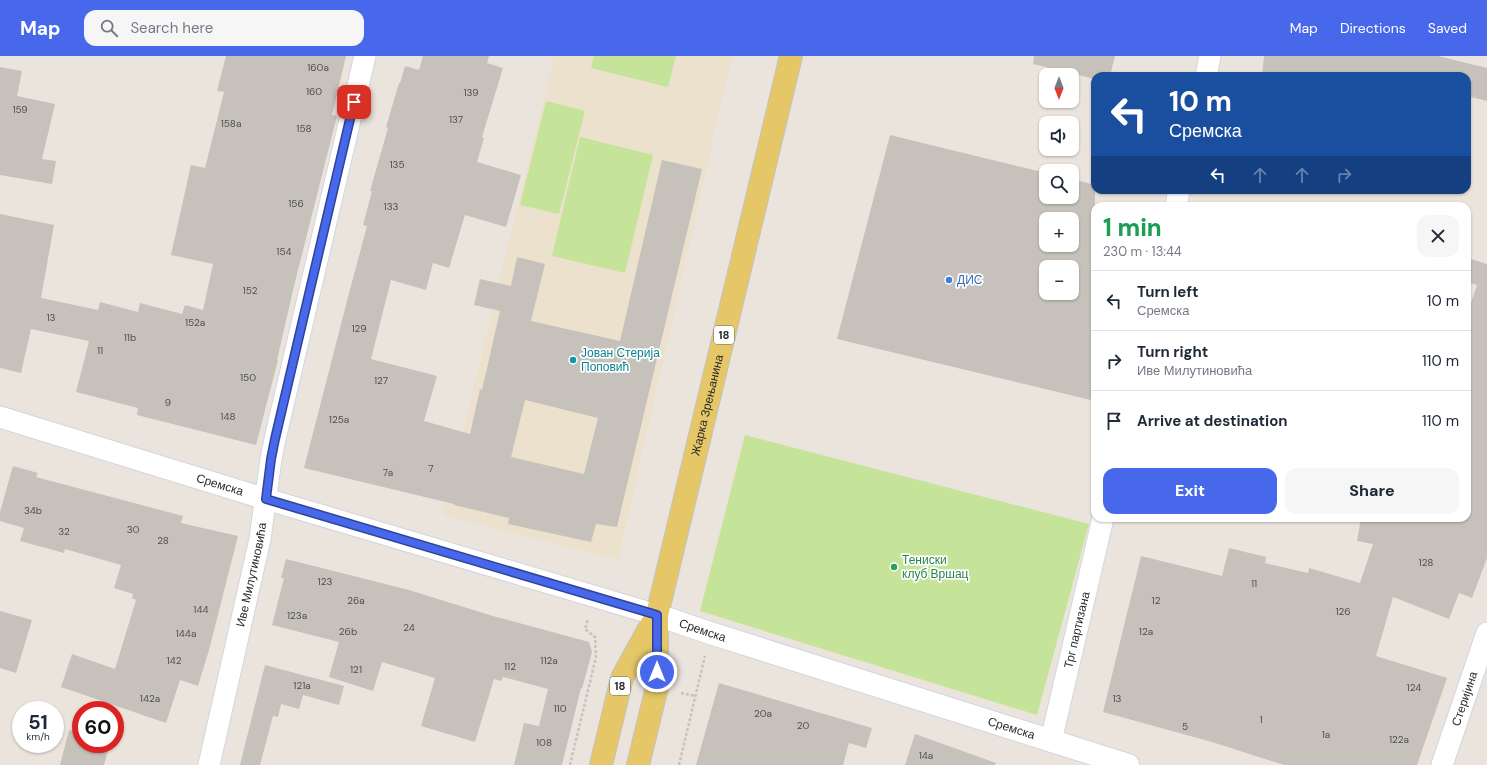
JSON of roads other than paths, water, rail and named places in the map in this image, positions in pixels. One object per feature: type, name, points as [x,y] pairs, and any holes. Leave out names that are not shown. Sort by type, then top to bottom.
[{"type":"main road","name":"Жарка Зрењанина","points":[[638,765],[657,687],[657,615],[791,56]]},
{"type":"main road","name":"Жарка Зрењанина","points":[[600,765],[622,678],[657,615]]},
{"type":"street","name":"Иве Милутиновића","points":[[209,765],[260,540],[275,439],[365,56]]},
{"type":"street","points":[[1207,72],[1210,56]]},
{"type":"street","name":"Сремска","points":[[0,417],[266,499],[596,596],[1128,765]]},
{"type":"street","name":"Трг партизана","points":[[1051,741],[1102,522]]},
{"type":"street","name":"Стеријина","points":[[1442,765],[1487,633]]},
{"type":"place","name":"ДИС","points":[[949,280]]},
{"type":"place","name":"Јован Стерија Поповић","points":[[573,360]]},
{"type":"place","name":"Тениски клуб Вршац","points":[[894,567]]}]
